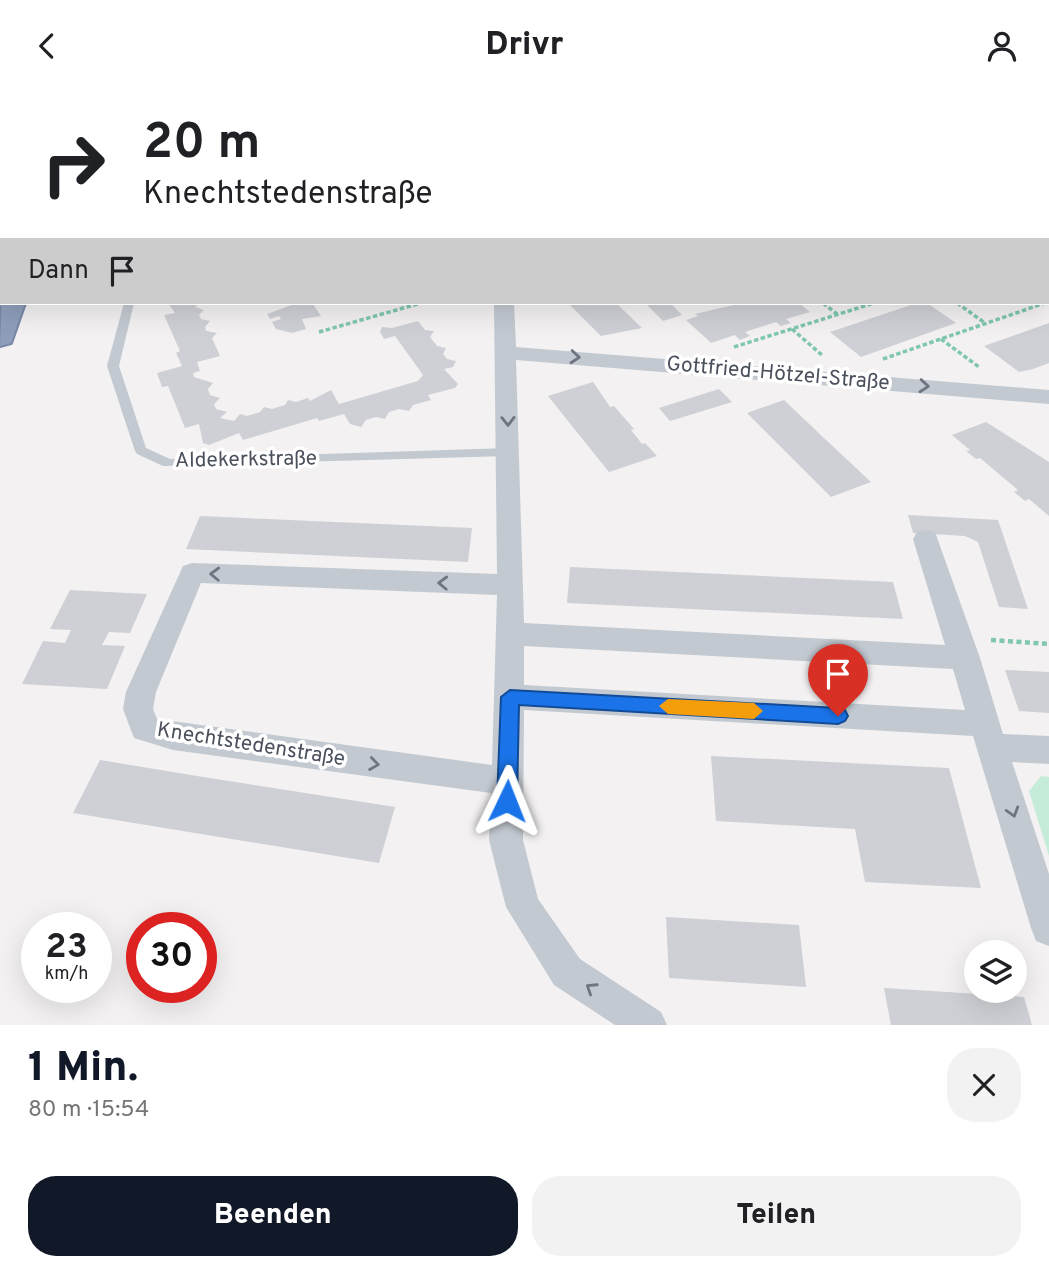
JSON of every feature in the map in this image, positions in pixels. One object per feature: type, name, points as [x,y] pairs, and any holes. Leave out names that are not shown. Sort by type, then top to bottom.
[{"type":"highway","points":[[0,337],[9,305]]},
{"type":"street","points":[[504,305],[511,586],[506,840],[523,907],[567,972],[648,1025]]},
{"type":"street","name":"Gottfried-Hötzel-Straße","points":[[507,353],[1049,397]]},
{"type":"street","points":[[926,539],[1049,928]]},
{"type":"street","name":"Knechtstedenstraße","points":[[508,781],[173,737],[145,729],[138,709],[141,692],[192,573],[511,586]]},
{"type":"street","points":[[510,634],[962,648]]},
{"type":"street","points":[[510,697],[989,735],[1049,750]]},
{"type":"lane","name":"Aldekerkstraße","points":[[128,305],[113,366],[141,451],[168,463],[508,452]]},
{"type":"path","points":[[319,332],[414,305]]},
{"type":"path","points":[[826,305],[837,314]]},
{"type":"path","points":[[732,348],[867,305]]},
{"type":"path","points":[[960,305],[986,323]]},
{"type":"path","points":[[881,359],[1038,305]]},
{"type":"path","points":[[962,648],[1049,645]]},
{"type":"green space","points":[[1041,776],[1049,777],[1049,856],[1029,791]]},
{"type":"building","points":[[169,305],[198,305],[195,307],[204,310],[199,315],[201,319],[210,321],[205,327],[206,331],[217,333],[212,338],[220,356],[197,362],[200,371],[193,373],[194,377],[213,383],[208,389],[210,395],[220,398],[214,404],[216,409],[227,412],[220,418],[234,421],[240,414],[247,416],[260,412],[264,407],[272,409],[285,405],[288,400],[296,402],[308,398],[310,401],[331,390],[339,404],[418,381],[423,375],[395,336],[384,339],[380,332],[382,327],[392,328],[418,321],[425,330],[434,331],[430,337],[437,346],[446,348],[443,354],[447,359],[456,361],[453,367],[444,369],[458,384],[455,388],[428,395],[431,400],[413,405],[409,411],[399,409],[389,412],[385,419],[376,417],[366,420],[361,427],[350,424],[344,414],[319,421],[317,418],[243,440],[239,433],[209,445],[203,443],[199,424],[185,428],[168,386],[162,387],[157,373],[182,366],[176,353],[180,351],[164,315],[175,313]]},
{"type":"building","points":[[292,305],[313,305],[321,316],[302,319],[306,329],[292,333],[276,329],[272,322],[281,319],[279,316],[270,319],[267,314]]},
{"type":"building","points":[[570,305],[618,305],[642,328],[601,336]]},
{"type":"building","points":[[647,305],[672,305],[682,315],[663,321]]},
{"type":"building","points":[[733,305],[801,305],[810,312],[786,319],[791,323],[781,326],[776,322],[745,332],[750,336],[740,340],[735,335],[711,343],[686,320],[698,316],[695,314]]},
{"type":"building","points":[[911,305],[930,305],[956,323],[861,357],[830,332]]},
{"type":"building","points":[[1049,323],[1049,363],[1033,369],[1019,372],[984,346]]},
{"type":"building","points":[[593,382],[610,407],[614,406],[634,429],[631,430],[642,444],[645,443],[657,456],[609,472],[548,396]]},
{"type":"building","points":[[719,389],[732,402],[670,421],[659,408]]},
{"type":"building","points":[[784,400],[871,482],[831,497],[747,413]]},
{"type":"building","points":[[986,422],[1049,462],[1049,516],[1029,499],[1025,501],[1014,492],[1018,490],[980,458],[976,459],[966,451],[970,450],[952,435]]},
{"type":"building","points":[[908,515],[998,520],[1028,609],[999,607],[978,542],[965,536],[913,533]]},
{"type":"building","points":[[200,516],[472,528],[468,562],[186,549]]},
{"type":"building","points":[[570,567],[893,582],[903,619],[567,603]]},
{"type":"building","points":[[70,590],[147,594],[130,633],[109,632],[102,645],[125,646],[107,689],[22,684],[43,641],[65,643],[71,630],[50,629]]},
{"type":"building","points":[[1005,670],[1049,672],[1049,713],[1019,711]]},
{"type":"building","points":[[711,756],[949,768],[981,888],[865,882],[855,829],[716,821]]},
{"type":"building","points":[[100,760],[395,807],[379,863],[73,813]]},
{"type":"building","points":[[666,917],[799,925],[806,987],[669,978]]},
{"type":"building","points":[[884,988],[964,993],[964,1003],[1026,1003],[1032,1025],[891,1025]]},
{"type":"slow traffic","points":[[668,706],[754,711]]},
{"type":"route","points":[[507,801],[510,697],[838,716]]}]
